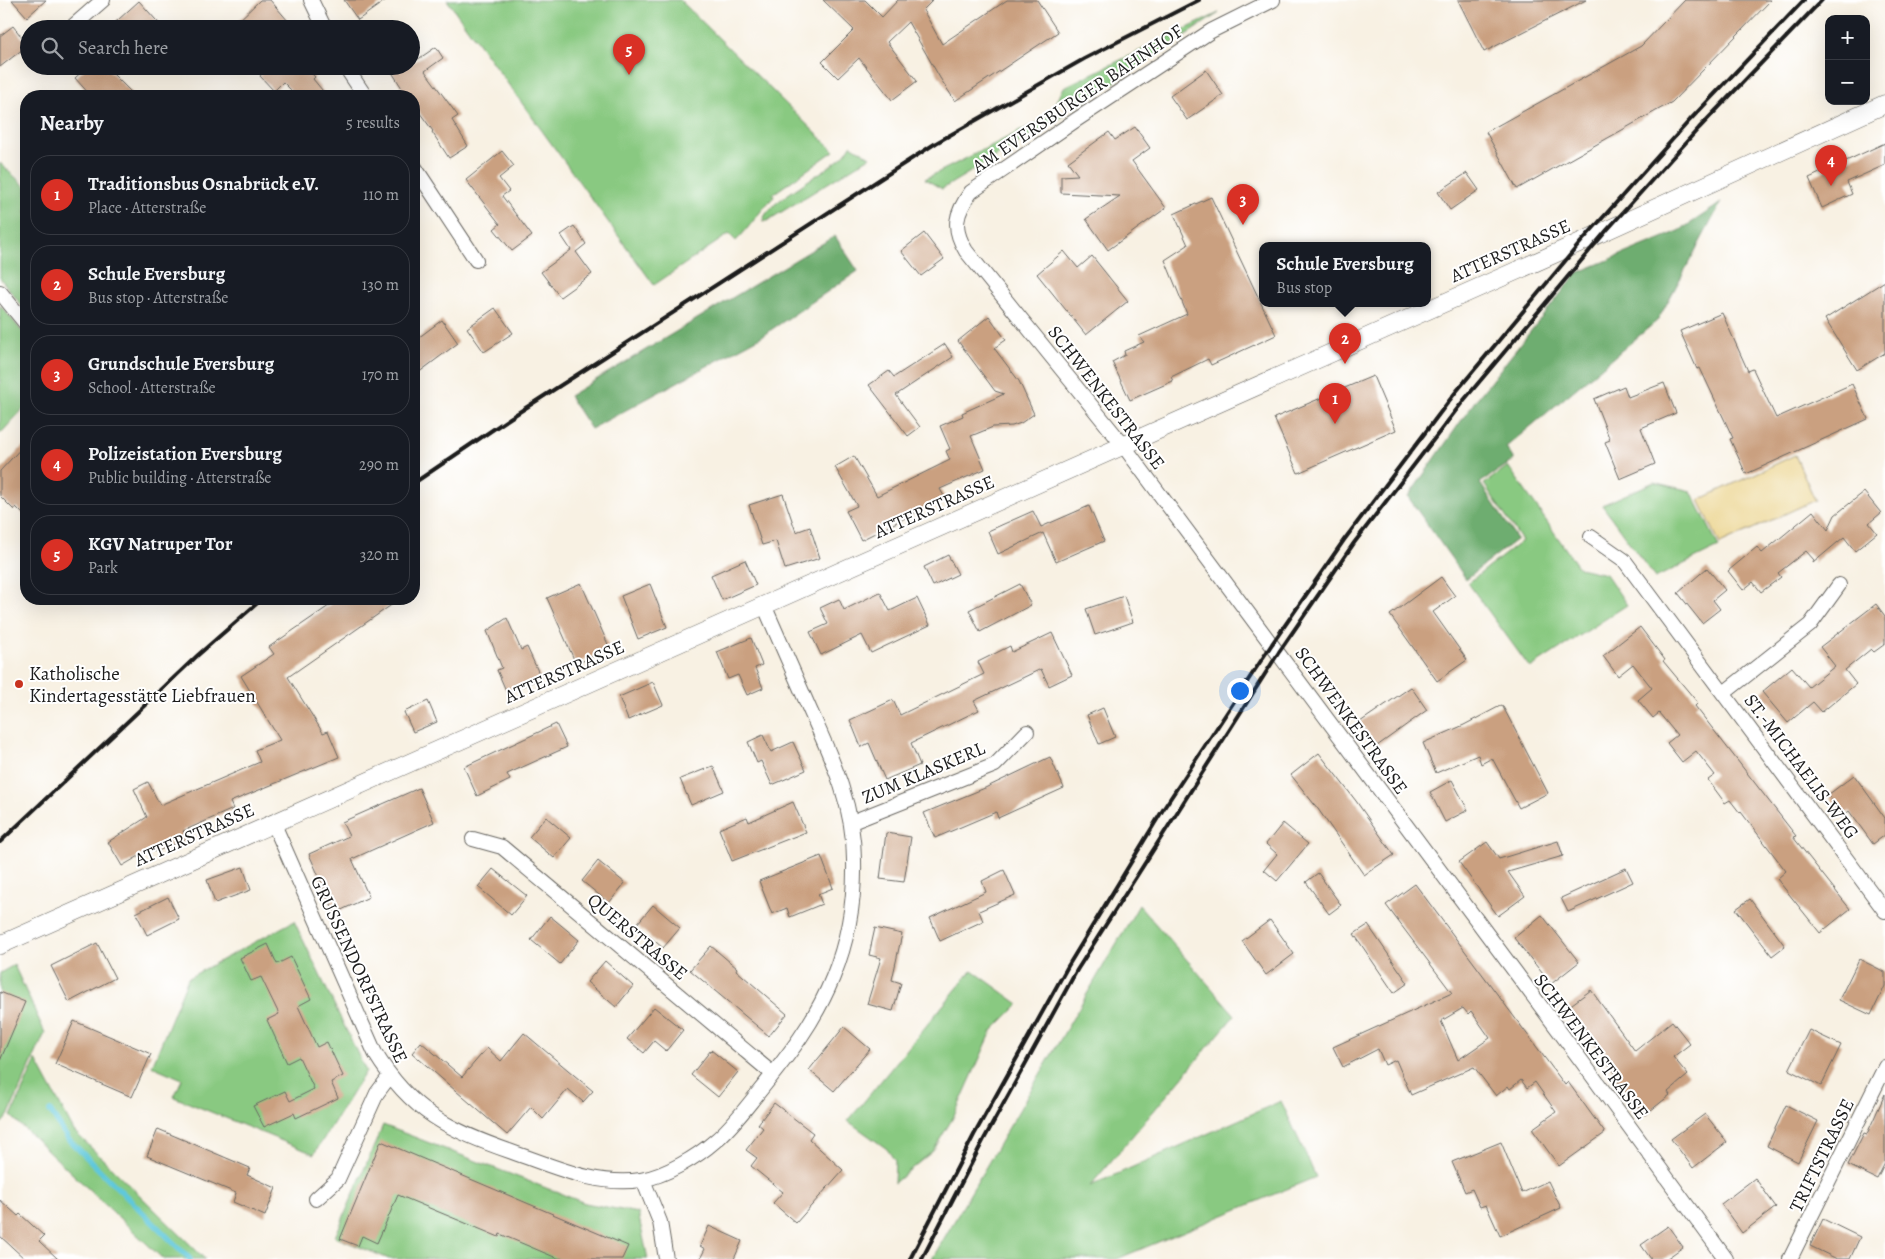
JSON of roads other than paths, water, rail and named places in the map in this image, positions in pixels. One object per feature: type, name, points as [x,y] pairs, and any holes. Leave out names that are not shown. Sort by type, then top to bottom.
[{"type":"street","points":[[80,20],[103,0]]},
{"type":"street","points":[[311,0],[321,20]]},
{"type":"street","name":"AM EVERSBURGER BAHNHOF","points":[[961,206],[971,192],[1076,120],[1211,31],[1273,0]]},
{"type":"street","points":[[351,75],[361,90]]},
{"type":"street","name":"ATTERSTRASSE","points":[[0,945],[1581,242],[1885,104]]},
{"type":"street","points":[[420,175],[476,260]]},
{"type":"street","name":"SCHWENKESTRASSE","points":[[961,206],[956,221],[958,238],[966,251],[1123,445],[1583,1062],[1726,1259]]},
{"type":"street","points":[[0,292],[20,317]]},
{"type":"street","name":"ST.-MICHAELIS-WEG","points":[[1591,537],[1624,560],[1885,911]]},
{"type":"street","name":"ST.-MICHAELIS-WEG","points":[[1724,693],[1810,625],[1839,585]]},
{"type":"street","name":"GRUSSENDORFSTRASSE","points":[[273,822],[375,1053],[389,1077],[410,1099],[436,1119],[468,1136],[580,1176],[615,1182],[643,1180],[682,1165],[716,1141],[773,1074],[808,1028],[833,977],[846,939],[853,888],[852,822],[836,767],[764,605]]},
{"type":"street","name":"ZUM KLASKERL","points":[[852,822],[995,764],[1027,732]]},
{"type":"street","name":"QUERSTRASSE","points":[[473,839],[502,847],[773,1074]]},
{"type":"street","name":"TRIFTSTRASSE","points":[[1790,1259],[1885,1067]]},
{"type":"street","points":[[316,1199],[338,1179],[377,1093],[389,1077]]},
{"type":"street","points":[[643,1180],[660,1222],[666,1259]]},
{"type":"waterway","points":[[50,1111],[68,1139],[190,1259]]},
{"type":"railway","points":[[420,479],[510,418],[936,143],[1084,59],[1199,0]]},
{"type":"railway","points":[[910,1259],[974,1135],[1068,966],[1164,808],[1272,644],[1344,540],[1455,393],[1581,242],[1690,120],[1804,0]]},
{"type":"railway","points":[[922,1259],[983,1141],[1077,970],[1279,652],[1354,543],[1464,400],[1607,230],[1699,128],[1822,0]]},
{"type":"railway","points":[[0,842],[198,655],[255,605]]},
{"type":"place","name":"KGV Natruper Tor","points":[[629,75]]},
{"type":"place","name":"Polizeistation Eversburg","points":[[1831,186]]},
{"type":"place","name":"Grundschule Eversburg","points":[[1243,225]]},
{"type":"place","name":"Schule Eversburg","points":[[1345,364]]},
{"type":"place","name":"Traditionsbus Osnabrück e.V.","points":[[1335,424]]},
{"type":"place","name":"Katholische Kindertagesstätte Liebfrauen","points":[[19,684]]}]
